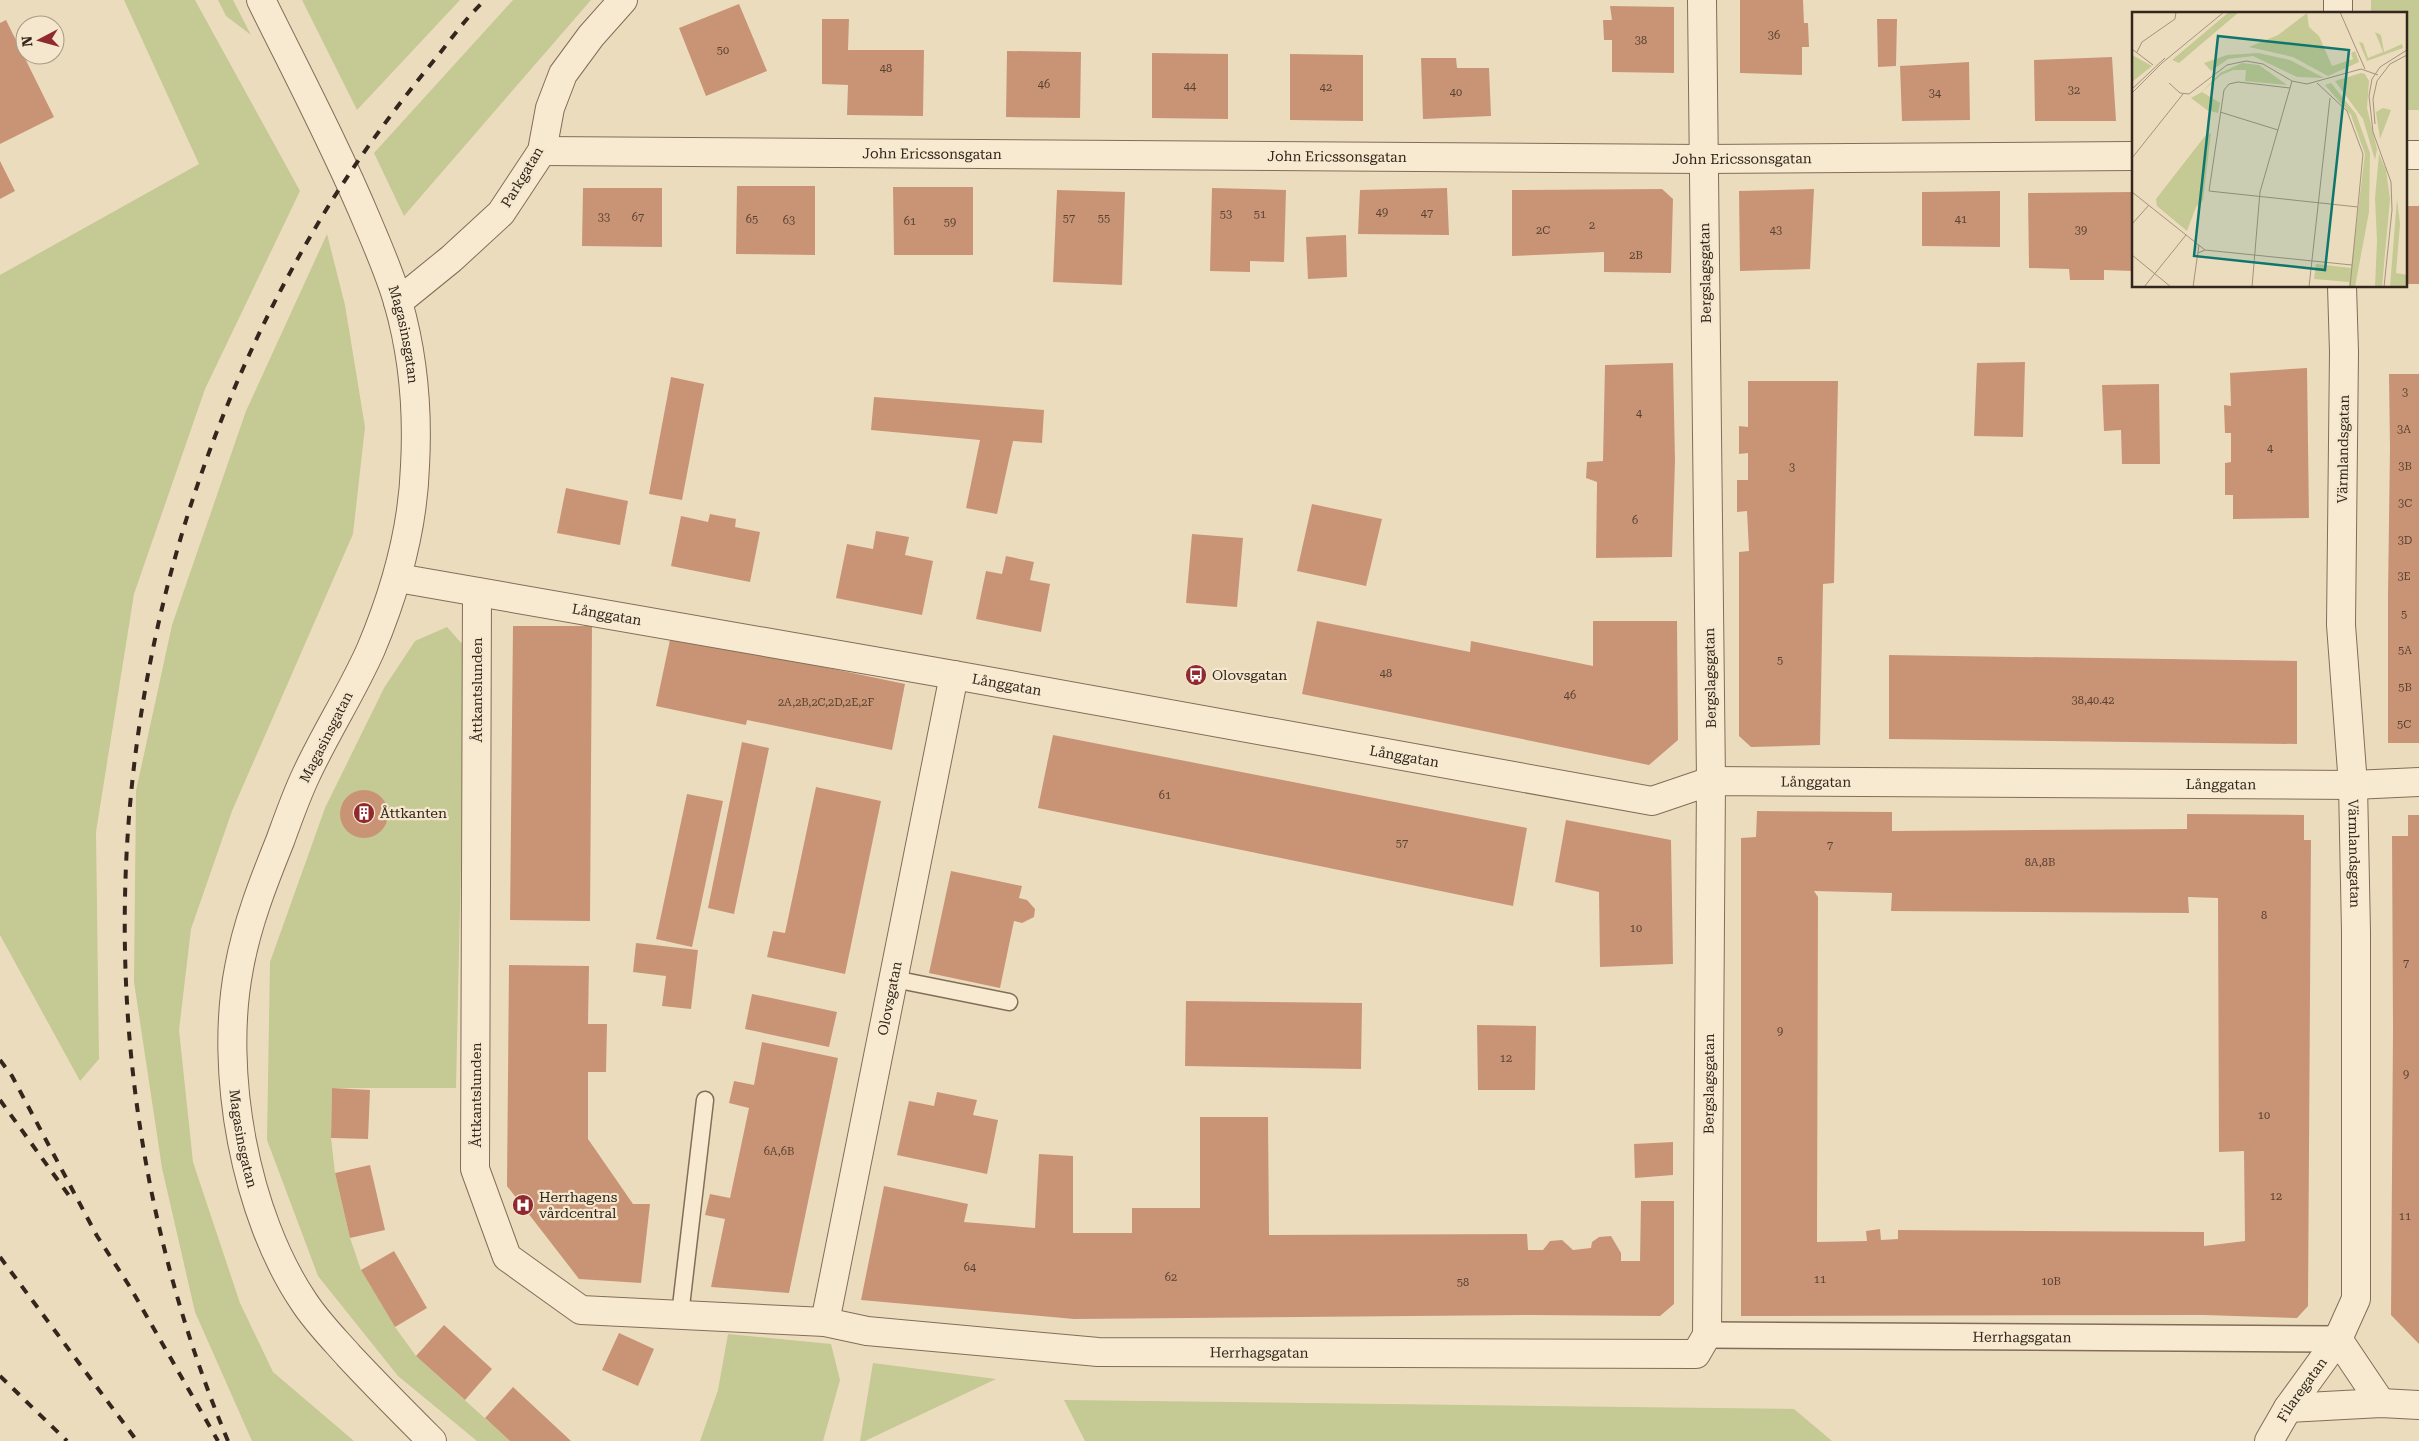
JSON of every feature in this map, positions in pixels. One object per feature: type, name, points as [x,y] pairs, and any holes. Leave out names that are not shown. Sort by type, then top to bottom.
[{"type":"street","name":"Magasinsgatan","points":[[261,0],[347,175],[382,258],[398,302],[411,368],[416,414],[415,470],[398,578],[370,650],[304,778],[250,919],[238,973],[233,1032],[236,1105],[245,1158],[262,1219],[289,1279],[325,1330],[388,1398],[432,1441]]},
{"type":"street","name":"Parkgatan","points":[[398,302],[451,259],[501,212],[542,151],[550,108],[563,74],[591,36],[623,0]]},
{"type":"street","name":"Bergslagsgatan","points":[[1702,0],[1711,781],[1702,1344]]},
{"type":"street","name":"John Ericssonsgatan","points":[[542,151],[1703,159],[2132,156]]},
{"type":"street","points":[[2406,155],[2419,155]]},
{"type":"street","name":"Värmlandsgatan","points":[[2338,1339],[2356,1300],[2354,785],[2341,625],[2344,352],[2342,288]]},
{"type":"street","name":"Långgatan","points":[[398,578],[954,675],[1652,801],[1711,781],[2354,785],[2419,782]]},
{"type":"street","name":"Åttkantslunden","points":[[478,592],[475,1169],[507,1258],[581,1310],[825,1322]]},
{"type":"street","name":"Olovsgatan","points":[[825,1322],[954,675]]},
{"type":"street","name":"Herrhagsgatan","points":[[825,1322],[867,1331],[1098,1352],[1702,1344],[2338,1339]]},
{"type":"street","points":[[2338,1339],[2381,1404]]},
{"type":"street","name":"Filaregatan","points":[[2269,1441],[2288,1408],[2338,1339]]},
{"type":"street","points":[[2288,1408],[2381,1404],[2419,1405]]},
{"type":"lane","points":[[894,979],[1009,1002]]},
{"type":"lane","points":[[680,1315],[705,1100]]},
{"type":"green space","points":[[124,0],[195,0],[300,191],[205,389],[134,594],[96,832],[99,1059],[80,1081],[0,935],[0,275],[199,164]]},
{"type":"green space","points":[[218,0],[233,0],[251,35],[226,16]]},
{"type":"green space","points":[[302,0],[460,0],[357,110]]},
{"type":"green space","points":[[513,0],[591,0],[404,216],[374,153]]},
{"type":"green space","points":[[2371,0],[2419,0],[2419,110],[2406,110],[2406,12],[2371,12]]},
{"type":"green space","points":[[327,234],[345,305],[365,427],[353,534],[232,811],[191,929],[179,1030],[193,1162],[240,1303],[273,1372],[354,1441],[252,1441],[195,1312],[162,1168],[134,982],[136,791],[172,625],[246,411]]},
{"type":"green space","points":[[447,627],[463,645],[456,1088],[332,1088],[331,1138],[335,1173],[350,1238],[361,1270],[395,1327],[416,1356],[510,1441],[477,1441],[398,1376],[318,1276],[267,1140],[270,962],[325,808],[384,688],[415,641]]},
{"type":"green space","points":[[728,1334],[831,1344],[840,1380],[823,1441],[700,1441],[718,1390]]},
{"type":"green space","points":[[873,1363],[996,1379],[865,1441],[860,1441]]},
{"type":"green space","points":[[1064,1400],[1794,1409],[1832,1441],[1085,1441]]},
{"type":"building","points":[[1740,0],[1803,0],[1804,23],[1808,23],[1809,47],[1802,47],[1802,75],[1740,73]]},
{"type":"building","points":[[739,4],[767,71],[706,96],[679,28]]},
{"type":"building","points":[[1610,6],[1674,7],[1674,73],[1612,72],[1612,40],[1604,40],[1603,20],[1612,20]]},
{"type":"building","points":[[822,19],[849,19],[848,50],[924,50],[923,116],[847,115],[848,85],[822,84]]},
{"type":"building","points":[[1877,19],[1897,19],[1896,66],[1878,67]]},
{"type":"building","points":[[6,20],[15,38],[15,65],[28,65],[54,117],[0,144],[0,23]]},
{"type":"building","points":[[1007,51],[1081,52],[1080,118],[1006,117]]},
{"type":"building","points":[[1152,53],[1228,54],[1228,119],[1152,118]]},
{"type":"building","points":[[1290,54],[1363,55],[1363,121],[1290,120]]},
{"type":"building","points":[[2112,57],[2116,121],[2035,121],[2034,60]]},
{"type":"building","points":[[1421,58],[1456,58],[1457,68],[1489,68],[1491,116],[1423,119]]},
{"type":"building","points":[[1969,62],[1970,120],[1902,121],[1900,66]]},
{"type":"building","points":[[0,161],[15,191],[0,199]]},
{"type":"building","points":[[737,186],[815,186],[815,255],[736,254]]},
{"type":"building","points":[[893,187],[973,187],[973,255],[894,255]]},
{"type":"building","points":[[583,188],[662,188],[662,247],[582,246]]},
{"type":"building","points":[[1212,188],[1286,190],[1284,262],[1250,261],[1250,272],[1210,271]]},
{"type":"building","points":[[1447,188],[1449,235],[1358,234],[1360,190]]},
{"type":"building","points":[[1662,189],[1673,199],[1671,273],[1604,272],[1604,252],[1512,256],[1512,190]]},
{"type":"building","points":[[1814,189],[1810,269],[1740,271],[1739,191]]},
{"type":"building","points":[[1057,190],[1125,192],[1122,285],[1053,282]]},
{"type":"building","points":[[2000,191],[2000,247],[1922,246],[1922,192]]},
{"type":"building","points":[[2132,192],[2132,271],[2104,270],[2104,280],[2070,280],[2069,269],[2029,268],[2028,193]]},
{"type":"building","points":[[2406,206],[2419,206],[2419,284],[2406,284]]},
{"type":"building","points":[[1346,235],[1347,277],[1308,279],[1306,237]]},
{"type":"building","points":[[2025,362],[2023,437],[1974,436],[1977,363]]},
{"type":"building","points":[[1673,363],[1675,461],[1672,557],[1596,558],[1597,482],[1586,478],[1587,462],[1603,461],[1605,365]]},
{"type":"building","points":[[2307,368],[2309,518],[2233,519],[2233,495],[2225,495],[2225,463],[2231,462],[2231,433],[2225,433],[2224,405],[2231,406],[2230,373]]},
{"type":"building","points":[[2389,374],[2419,374],[2419,743],[2388,743]]},
{"type":"building","points":[[671,377],[704,384],[682,500],[649,494]]},
{"type":"building","points":[[1748,381],[1838,381],[1834,583],[1823,584],[1820,745],[1751,747],[1739,736],[1739,552],[1749,551],[1747,511],[1737,512],[1737,480],[1748,480],[1748,453],[1739,454],[1739,426],[1748,427]]},
{"type":"building","points":[[2159,384],[2160,464],[2122,464],[2121,430],[2104,431],[2102,385]]},
{"type":"building","points":[[874,397],[1044,410],[1042,443],[1013,441],[997,514],[966,508],[980,440],[871,430]]},
{"type":"building","points":[[566,488],[628,501],[620,545],[557,533]]},
{"type":"building","points":[[1312,504],[1382,519],[1366,586],[1297,571]]},
{"type":"building","points":[[710,514],[736,519],[735,527],[760,532],[750,582],[671,566],[681,516],[708,522]]},
{"type":"building","points":[[876,531],[909,537],[905,555],[933,561],[922,615],[836,598],[847,544],[873,549]]},
{"type":"building","points":[[1192,534],[1243,538],[1237,607],[1186,603]]},
{"type":"building","points":[[1006,556],[1034,562],[1030,580],[1050,584],[1041,632],[976,619],[986,571],[1002,574]]},
{"type":"building","points":[[1317,621],[1470,652],[1471,641],[1593,666],[1593,621],[1677,621],[1678,740],[1649,765],[1302,694]]},
{"type":"building","points":[[513,626],[592,626],[590,921],[510,920]]},
{"type":"building","points":[[671,635],[905,684],[892,750],[747,720],[746,725],[656,706]]},
{"type":"building","points":[[1889,655],[2297,661],[2297,744],[1889,739]]},
{"type":"building","points":[[1053,735],[1527,828],[1513,906],[1038,808]]},
{"type":"building","points":[[742,742],[769,748],[734,914],[708,908]]},
{"type":"building","points":[[816,787],[881,801],[845,974],[767,957],[773,931],[785,933]]},
{"type":"building","name":"Åttkanten","points":[[364,790],[373,792],[381,797],[386,805],[388,814],[386,823],[381,831],[373,836],[364,838],[355,836],[347,831],[342,823],[340,814],[342,805],[347,797],[355,792]]},
{"type":"building","points":[[687,794],[723,801],[692,947],[656,939]]},
{"type":"building","points":[[1757,811],[1892,812],[1892,831],[2187,829],[2187,814],[2304,815],[2304,840],[2311,840],[2308,1306],[2297,1318],[2204,1315],[1741,1316],[1741,838],[1756,837]],"holes":[[[1814,891],[1892,893],[1891,911],[2189,913],[2188,897],[2218,898],[2219,1152],[2244,1151],[2245,1241],[2204,1246],[2204,1232],[1898,1230],[1898,1239],[1881,1240],[1880,1229],[1866,1231],[1867,1241],[1817,1242],[1818,897]]]},
{"type":"building","points":[[2408,815],[2419,815],[2419,1344],[2391,1315],[2392,836],[2408,836]]},
{"type":"building","points":[[1566,820],[1671,840],[1673,964],[1600,967],[1599,892],[1555,882]]},
{"type":"building","points":[[951,871],[1022,886],[1019,898],[1027,900],[1035,909],[1034,917],[1022,923],[1014,921],[1000,988],[929,973]]},
{"type":"building","points":[[636,943],[698,950],[691,1009],[662,1006],[666,976],[633,972]]},
{"type":"building","points":[[509,965],[589,966],[588,1024],[607,1024],[606,1072],[588,1072],[588,1139],[633,1204],[650,1204],[641,1283],[579,1279],[507,1186]]},
{"type":"building","points":[[752,994],[837,1012],[829,1047],[745,1029]]},
{"type":"building","points":[[1186,1001],[1362,1003],[1361,1069],[1185,1066]]},
{"type":"building","points":[[1477,1025],[1536,1026],[1535,1090],[1478,1090]]},
{"type":"building","points":[[762,1042],[838,1058],[789,1293],[711,1287],[725,1219],[705,1215],[710,1194],[730,1198],[749,1108],[729,1103],[734,1081],[754,1085]]},
{"type":"building","points":[[332,1088],[370,1090],[368,1139],[331,1138]]},
{"type":"building","points":[[937,1092],[977,1100],[973,1115],[998,1120],[987,1174],[897,1155],[909,1101],[934,1106]]},
{"type":"building","points":[[1200,1117],[1268,1117],[1269,1235],[1527,1234],[1528,1250],[1543,1250],[1550,1241],[1562,1240],[1573,1250],[1591,1248],[1592,1242],[1599,1237],[1611,1236],[1621,1253],[1621,1261],[1640,1261],[1641,1201],[1674,1201],[1674,1304],[1660,1316],[1529,1315],[1074,1319],[861,1300],[884,1186],[968,1204],[964,1222],[1035,1228],[1039,1154],[1073,1156],[1073,1233],[1132,1233],[1132,1208],[1200,1208]]},
{"type":"building","points":[[1673,1142],[1673,1175],[1635,1178],[1634,1144]]},
{"type":"building","points":[[370,1165],[385,1230],[350,1238],[335,1173]]},
{"type":"building","points":[[394,1251],[427,1308],[395,1327],[361,1270]]},
{"type":"building","points":[[444,1325],[492,1369],[465,1400],[416,1356]]},
{"type":"building","points":[[619,1333],[654,1349],[638,1386],[602,1370]]},
{"type":"building","points":[[513,1387],[571,1441],[510,1441],[485,1418]]},
{"type":"railway","points":[[228,1441],[175,1288],[141,1131],[126,973],[129,814],[151,657],[192,502],[250,353],[326,210],[352,169],[409,91],[461,26],[485,0]]},
{"type":"railway","points":[[0,1060],[12,1076],[97,1236],[130,1287],[218,1441]]},
{"type":"railway","points":[[0,1100],[70,1197]]},
{"type":"railway","points":[[0,1257],[137,1441]]},
{"type":"railway","points":[[0,1376],[67,1441]]},
{"type":"place","name":"Olovsgatan","points":[[1196,675]]},
{"type":"place","name":"Åttkanten","points":[[364,813]]},
{"type":"place","name":"Herrhagens vårdcentral","points":[[523,1205]]}]
